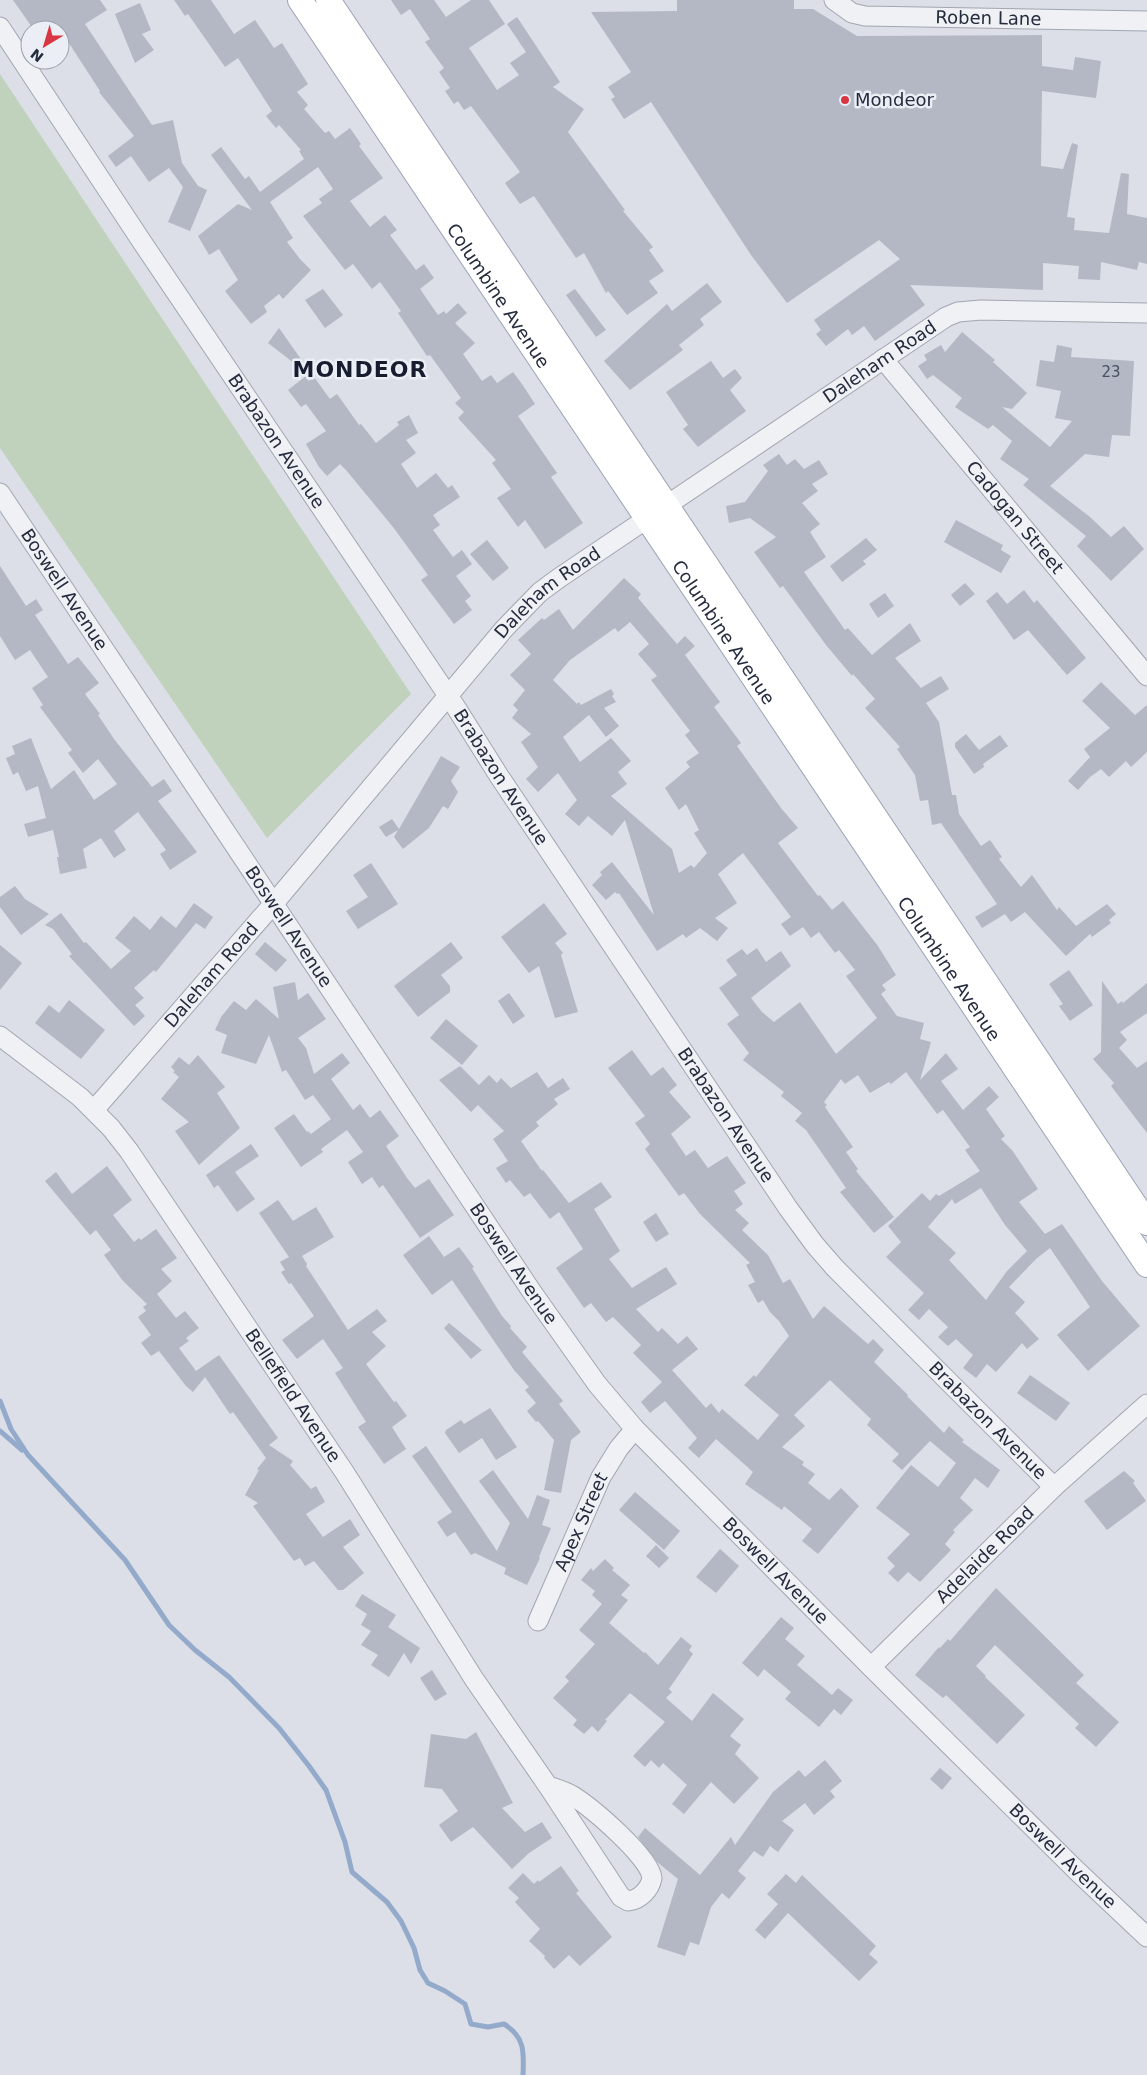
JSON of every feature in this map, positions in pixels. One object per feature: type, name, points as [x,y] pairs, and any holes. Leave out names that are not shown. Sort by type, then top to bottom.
[{"type":"main road","name":"Columbine Avenue","points":[[300,0],[338,37],[495,270],[666,504],[855,787],[1025,1062],[1147,1265]]},
{"type":"main road","name":"Columbine Avenue","points":[[328,0],[338,37]]},
{"type":"main road","name":"Columbine Avenue","points":[[495,270],[647,518],[835,800],[1025,1062],[1147,1223]]},
{"type":"main road","points":[[835,800],[855,787]]},
{"type":"street","name":"Roben Lane","points":[[834,0],[852,13],[864,16],[1147,21]]},
{"type":"street","name":"Brabazon Avenue","points":[[0,27],[147,250],[778,1192],[815,1244],[835,1268],[1054,1487]]},
{"type":"street","name":"Daleham Road","points":[[94,1110],[274,902],[504,629],[540,592],[666,504],[946,317],[958,312],[982,310],[1147,314]]},
{"type":"street","name":"Cadogan Street","points":[[883,359],[1147,676]]},
{"type":"street","name":"Boswell Avenue","points":[[0,493],[558,1330],[614,1407],[871,1667],[1077,1871],[1147,1937]]},
{"type":"street","name":"Bellefield Avenue","points":[[0,1036],[64,1083],[94,1110],[130,1151],[345,1473],[474,1679],[548,1786],[621,1897],[628,1901],[640,1898],[649,1887],[652,1878],[643,1860],[612,1828],[582,1803],[569,1794],[548,1786]]},
{"type":"street","name":"Adelaide Road","points":[[871,1667],[1054,1487],[1147,1404]]},
{"type":"street","name":"Apex Street","points":[[538,1621],[601,1477],[635,1429]]},
{"type":"green space","points":[[0,74],[411,694],[267,838],[0,448]]},
{"type":"building","points":[[13,0],[100,0],[107,10],[85,24],[152,125],[173,120],[182,163],[198,186],[207,190],[190,231],[168,222],[183,187],[169,168],[149,182],[131,156],[116,167],[108,156],[134,136],[99,92],[70,45],[70,20],[27,20]]},
{"type":"building","points":[[174,0],[211,0],[234,34],[255,20],[274,48],[282,43],[308,84],[297,92],[308,105],[304,109],[325,133],[329,131],[335,139],[350,128],[361,144],[359,146],[383,178],[350,201],[370,227],[385,215],[397,230],[390,235],[416,270],[424,264],[434,278],[420,289],[438,315],[444,311],[446,314],[458,303],[467,313],[455,323],[475,343],[463,354],[482,381],[491,375],[497,383],[513,372],[522,384],[535,404],[518,416],[557,473],[551,477],[583,523],[545,549],[525,520],[518,527],[497,498],[511,489],[492,463],[496,460],[458,418],[464,412],[455,403],[461,398],[430,355],[427,356],[398,313],[401,311],[380,282],[372,289],[353,264],[345,270],[303,216],[322,203],[319,199],[333,189],[318,167],[270,202],[293,238],[287,242],[311,270],[283,299],[279,294],[264,306],[267,312],[251,324],[225,291],[238,280],[219,249],[209,255],[198,236],[238,204],[252,210],[211,155],[221,147],[245,179],[249,176],[260,192],[304,159],[299,151],[301,150],[279,125],[276,128],[266,116],[272,111],[238,58],[225,67],[188,14],[185,16]]},
{"type":"building","points":[[391,0],[434,0],[446,17],[471,0],[489,0],[505,24],[469,48],[497,90],[519,75],[510,63],[526,52],[507,24],[517,17],[560,82],[553,87],[584,109],[568,132],[625,210],[623,211],[653,247],[649,250],[664,271],[649,281],[658,293],[627,315],[608,291],[606,293],[584,253],[576,258],[534,196],[520,204],[505,183],[520,172],[471,106],[464,110],[458,101],[454,104],[445,91],[450,88],[439,72],[444,68],[425,42],[430,39],[410,9],[401,15]]},
{"type":"building","name":"Mondeor","points":[[677,0],[794,0],[794,9],[813,9],[857,36],[1042,35],[1042,66],[1073,70],[1075,57],[1101,61],[1096,98],[1042,91],[1041,166],[1063,169],[1072,143],[1078,145],[1067,217],[1075,218],[1074,230],[1109,233],[1121,173],[1129,174],[1127,214],[1147,218],[1147,264],[1139,262],[1137,270],[1101,262],[1100,280],[1078,279],[1079,266],[1043,263],[1043,290],[910,285],[925,305],[875,341],[864,326],[852,335],[848,329],[826,346],[816,334],[821,330],[814,320],[900,259],[879,240],[787,303],[751,255],[651,102],[624,119],[611,99],[615,97],[608,87],[631,72],[591,12],[677,11]]},
{"type":"building","points":[[140,3],[151,30],[142,34],[154,50],[135,63],[115,14]]},
{"type":"building","points":[[707,283],[722,302],[700,319],[704,325],[679,345],[683,350],[630,390],[604,361],[667,304],[672,311]]},
{"type":"building","points":[[323,289],[343,315],[325,328],[305,300]]},
{"type":"building","points":[[575,289],[606,330],[596,337],[566,295]]},
{"type":"building","points":[[279,328],[310,372],[308,374],[268,343]]},
{"type":"building","points":[[962,332],[995,360],[993,362],[1027,393],[1012,409],[1002,407],[1050,447],[1072,421],[1055,418],[1061,391],[1036,386],[1040,360],[1054,362],[1057,345],[1072,348],[1071,357],[1134,361],[1130,436],[1112,435],[1109,457],[1085,454],[1050,486],[1090,517],[1111,537],[1124,526],[1144,549],[1111,581],[1077,546],[1086,536],[1023,485],[1029,479],[1000,459],[1012,441],[993,425],[988,429],[955,407],[962,398],[933,375],[927,379],[918,366],[927,360],[924,355],[941,345],[945,352]]},
{"type":"building","points":[[711,361],[723,378],[735,369],[742,378],[730,390],[746,411],[698,447],[683,429],[688,425],[666,392]]},
{"type":"building","points":[[306,376],[309,381],[314,377],[330,399],[337,394],[359,425],[361,424],[376,443],[399,425],[397,422],[409,415],[418,433],[406,440],[416,453],[401,464],[417,488],[436,473],[448,488],[452,485],[460,497],[433,515],[440,525],[433,530],[453,557],[462,550],[472,564],[456,576],[471,596],[465,601],[472,610],[454,624],[421,580],[428,575],[393,527],[346,470],[340,464],[327,476],[319,467],[306,444],[326,431],[306,404],[301,407],[288,390]]},
{"type":"building","points":[[779,454],[787,465],[795,459],[804,469],[819,460],[828,474],[812,484],[818,491],[802,503],[820,524],[810,532],[826,557],[804,572],[845,630],[848,628],[872,655],[910,623],[921,641],[895,658],[921,688],[941,676],[949,689],[926,703],[939,722],[952,795],[956,795],[959,814],[981,846],[990,840],[1002,857],[999,859],[1021,887],[1032,875],[1057,910],[1059,907],[1076,926],[1107,904],[1116,914],[1109,920],[1111,923],[1092,937],[1090,934],[1066,956],[1025,912],[1011,922],[1005,914],[982,928],[975,917],[997,904],[941,823],[932,825],[928,800],[920,801],[915,775],[897,749],[900,747],[865,708],[875,699],[853,674],[852,676],[826,645],[783,586],[780,588],[754,552],[776,537],[750,518],[729,523],[726,506],[745,502],[768,471],[763,465]]},
{"type":"building","points":[[956,520],[1003,545],[1001,550],[1011,556],[1001,573],[944,542]]},
{"type":"building","points":[[866,538],[877,550],[863,561],[866,564],[842,582],[830,566]]},
{"type":"building","points":[[487,540],[509,568],[493,581],[470,554]]},
{"type":"building","points":[[0,566],[26,606],[36,599],[43,610],[35,615],[68,664],[78,657],[99,683],[85,694],[100,714],[98,715],[114,739],[152,787],[164,779],[172,791],[158,801],[197,852],[170,870],[160,854],[166,850],[138,812],[114,831],[126,850],[114,858],[101,838],[83,849],[87,868],[60,874],[57,857],[59,857],[53,830],[28,837],[24,824],[46,818],[38,786],[26,791],[18,772],[13,775],[6,758],[15,754],[12,746],[31,738],[51,789],[74,770],[94,800],[117,784],[98,759],[83,773],[68,753],[72,750],[40,707],[43,705],[32,688],[48,677],[30,650],[15,660],[0,636]]},
{"type":"building","points":[[624,578],[641,594],[638,598],[677,644],[685,636],[695,646],[685,655],[720,702],[714,707],[741,743],[737,746],[781,808],[798,828],[778,843],[818,896],[820,895],[832,910],[843,901],[878,946],[896,975],[882,985],[886,990],[881,994],[897,1016],[924,1023],[920,1039],[931,1042],[920,1080],[946,1053],[958,1069],[941,1081],[963,1110],[989,1086],[999,1097],[986,1109],[1005,1136],[1001,1139],[1012,1150],[1038,1189],[1019,1202],[1045,1234],[1062,1224],[1102,1281],[1140,1326],[1088,1371],[1057,1335],[1090,1307],[1050,1248],[1036,1259],[1009,1287],[1025,1302],[1015,1313],[1039,1339],[1027,1349],[1022,1343],[996,1372],[987,1364],[976,1378],[963,1368],[973,1355],[956,1339],[948,1346],[938,1337],[948,1327],[929,1309],[919,1320],[908,1310],[924,1293],[886,1257],[901,1242],[888,1226],[922,1193],[930,1201],[936,1194],[939,1196],[980,1171],[965,1150],[970,1147],[943,1110],[937,1114],[906,1072],[891,1084],[889,1082],[870,1093],[858,1075],[845,1084],[841,1079],[824,1102],[827,1105],[825,1107],[853,1147],[846,1152],[858,1169],[856,1171],[894,1217],[874,1233],[840,1192],[846,1188],[806,1130],[795,1121],[802,1113],[781,1096],[784,1092],[743,1060],[749,1053],[727,1024],[739,1015],[719,988],[737,975],[726,960],[742,949],[747,955],[757,948],[766,962],[781,951],[791,966],[751,998],[762,1012],[774,1022],[800,1002],[836,1054],[877,1018],[846,976],[855,970],[839,950],[835,953],[819,932],[811,938],[803,927],[790,936],[781,924],[791,917],[743,853],[718,874],[737,903],[715,918],[728,928],[717,941],[700,928],[686,938],[683,934],[657,951],[619,893],[615,892],[606,900],[592,885],[602,875],[600,872],[612,862],[654,915],[625,820],[612,836],[588,816],[579,826],[565,814],[577,800],[558,773],[538,792],[526,779],[538,767],[521,742],[531,734],[512,718],[518,710],[513,705],[525,690],[510,675],[531,654],[518,640],[542,618],[544,620],[559,609],[573,630]],"holes":[[[630,622],[649,644],[638,654],[657,676],[651,680],[690,731],[685,735],[699,753],[686,762],[690,767],[665,788],[679,810],[686,804],[699,830],[694,833],[707,853],[694,868],[691,865],[679,873],[672,849],[611,796],[627,784],[618,772],[631,761],[611,738],[580,762],[563,737],[589,715],[606,737],[619,726],[604,708],[616,702],[612,696],[614,694],[611,689],[581,705],[579,702],[577,704],[553,680],[570,660],[615,628],[618,632]],[[981,1188],[1005,1225],[1027,1251],[1007,1271],[986,1300],[949,1260],[956,1253],[928,1227],[952,1199],[955,1204]]]},
{"type":"building","points":[[965,583],[975,594],[960,606],[951,595]]},
{"type":"building","points":[[1024,590],[1034,603],[1037,600],[1086,658],[1067,675],[1028,630],[1014,640],[986,601],[997,592],[1007,604]]},
{"type":"building","points":[[885,593],[894,606],[878,618],[869,604]]},
{"type":"building","points":[[1101,682],[1135,715],[1147,705],[1147,752],[1131,767],[1126,761],[1109,777],[1101,769],[1090,777],[1078,790],[1068,781],[1090,757],[1084,749],[1110,728],[1082,701]]},
{"type":"building","points":[[966,734],[979,750],[1000,735],[1008,746],[983,764],[984,767],[974,774],[955,747],[955,743]]},
{"type":"building","points":[[441,756],[460,767],[451,781],[458,792],[448,809],[443,806],[429,828],[403,849],[394,837],[398,830],[386,837],[379,827],[392,819],[399,829]]},
{"type":"building","points":[[371,863],[398,904],[358,929],[346,911],[368,897],[353,875]]},
{"type":"building","points":[[15,886],[25,899],[49,914],[21,935],[0,907],[0,897]]},
{"type":"building","points":[[194,903],[213,917],[205,929],[196,923],[156,972],[154,970],[134,988],[144,998],[135,1005],[145,1016],[134,1026],[69,956],[72,954],[53,929],[45,925],[61,913],[84,943],[86,942],[111,969],[131,951],[115,938],[134,916],[150,930],[161,916],[176,928]]},
{"type":"building","points":[[544,903],[567,934],[555,943],[563,953],[561,955],[578,1012],[555,1018],[539,966],[529,973],[501,937]]},
{"type":"building","points":[[265,942],[287,960],[276,972],[255,954]]},
{"type":"building","points":[[451,942],[463,958],[441,975],[450,986],[450,992],[418,1017],[394,986]]},
{"type":"building","points":[[0,945],[22,963],[0,990]]},
{"type":"building","points":[[1069,970],[1093,1005],[1070,1021],[1059,1006],[1063,1004],[1049,984]]},
{"type":"building","points":[[1102,981],[1118,1004],[1122,1001],[1123,1003],[1147,983],[1147,1013],[1120,1032],[1127,1040],[1119,1048],[1137,1068],[1147,1061],[1147,1133],[1111,1086],[1114,1083],[1093,1059],[1101,1052]]},
{"type":"building","points":[[295,982],[298,1000],[308,993],[326,1019],[298,1038],[306,1048],[314,1074],[342,1053],[350,1063],[331,1079],[353,1110],[360,1104],[370,1118],[380,1110],[399,1136],[386,1146],[407,1178],[415,1188],[429,1179],[454,1215],[420,1238],[383,1185],[379,1188],[372,1177],[362,1184],[348,1162],[363,1152],[347,1130],[321,1149],[323,1152],[301,1167],[274,1128],[294,1114],[307,1132],[311,1134],[331,1119],[313,1095],[305,1100],[286,1070],[282,1072],[269,1035],[256,1064],[221,1053],[227,1035],[215,1030],[221,1017],[234,1001],[246,1010],[256,999],[279,1019],[273,987]]},
{"type":"building","points":[[509,993],[525,1016],[513,1024],[498,1001]]},
{"type":"building","points":[[69,1000],[105,1030],[81,1059],[35,1023],[49,1005],[59,1013]]},
{"type":"building","points":[[446,1019],[478,1046],[462,1065],[430,1038]]},
{"type":"building","points":[[632,1050],[651,1076],[663,1067],[677,1085],[669,1092],[691,1117],[671,1134],[686,1156],[695,1150],[708,1168],[727,1156],[746,1183],[734,1191],[743,1204],[735,1210],[749,1223],[742,1230],[768,1255],[783,1283],[790,1279],[813,1319],[824,1306],[868,1344],[873,1339],[884,1350],[874,1362],[944,1433],[949,1426],[964,1440],[962,1442],[1000,1470],[988,1488],[975,1478],[960,1498],[973,1510],[953,1530],[955,1532],[945,1544],[951,1550],[920,1582],[908,1572],[898,1582],[888,1573],[895,1566],[887,1558],[910,1534],[876,1508],[911,1465],[938,1487],[956,1463],[930,1441],[902,1470],[892,1461],[899,1454],[867,1425],[871,1419],[830,1380],[794,1415],[805,1426],[782,1447],[804,1462],[802,1465],[815,1474],[808,1483],[829,1500],[841,1488],[859,1506],[818,1554],[802,1541],[812,1529],[784,1506],[782,1510],[745,1484],[753,1472],[716,1439],[699,1458],[688,1448],[697,1438],[665,1401],[650,1413],[641,1402],[662,1382],[633,1353],[641,1345],[613,1317],[606,1322],[591,1303],[584,1308],[556,1268],[583,1249],[559,1212],[550,1219],[530,1193],[524,1197],[510,1180],[506,1183],[496,1168],[508,1161],[493,1139],[504,1131],[478,1105],[471,1112],[439,1080],[460,1066],[479,1085],[489,1075],[497,1083],[501,1078],[511,1088],[537,1072],[548,1088],[563,1078],[570,1089],[554,1099],[558,1104],[536,1122],[539,1126],[521,1141],[542,1171],[569,1203],[601,1182],[612,1197],[594,1209],[620,1251],[609,1259],[632,1288],[666,1267],[677,1284],[636,1309],[658,1332],[662,1328],[678,1344],[687,1336],[698,1349],[672,1370],[706,1408],[711,1403],[719,1413],[722,1409],[758,1440],[779,1415],[744,1385],[754,1375],[756,1377],[789,1336],[763,1300],[758,1303],[748,1285],[755,1282],[746,1265],[750,1263],[700,1214],[684,1193],[679,1196],[645,1149],[650,1144],[635,1123],[645,1116],[608,1068]]},
{"type":"building","points":[[198,1055],[225,1087],[217,1093],[240,1128],[199,1165],[175,1131],[189,1122],[161,1099],[179,1077],[173,1072],[175,1071],[171,1067],[179,1057],[189,1065]]},
{"type":"building","points":[[251,1144],[259,1156],[235,1172],[255,1199],[237,1212],[218,1185],[214,1188],[206,1175]]},
{"type":"building","points":[[107,1166],[132,1200],[113,1215],[134,1242],[139,1238],[141,1240],[156,1229],[177,1258],[161,1269],[172,1281],[157,1294],[176,1318],[185,1311],[199,1328],[186,1338],[189,1341],[179,1348],[196,1371],[219,1355],[278,1438],[269,1445],[293,1461],[290,1465],[311,1489],[316,1486],[325,1502],[306,1514],[323,1537],[350,1519],[360,1535],[343,1547],[364,1573],[343,1590],[338,1590],[314,1561],[305,1566],[300,1558],[294,1561],[253,1506],[258,1503],[245,1495],[259,1470],[257,1469],[266,1458],[233,1412],[230,1414],[205,1377],[193,1392],[186,1386],[159,1351],[151,1356],[141,1343],[151,1335],[138,1317],[146,1311],[143,1307],[147,1304],[123,1281],[104,1255],[111,1250],[96,1230],[90,1235],[45,1181],[56,1172],[72,1194]]},
{"type":"building","points":[[278,1200],[293,1221],[316,1207],[334,1237],[302,1256],[307,1264],[306,1266],[348,1330],[377,1309],[387,1321],[372,1332],[386,1346],[366,1364],[394,1402],[396,1401],[407,1416],[392,1427],[406,1449],[384,1464],[358,1427],[366,1422],[335,1373],[343,1368],[323,1339],[297,1359],[282,1340],[314,1316],[281,1272],[285,1270],[280,1262],[289,1257],[259,1213]]},
{"type":"building","points":[[656,1213],[669,1234],[656,1242],[643,1222]]},
{"type":"building","points":[[429,1236],[444,1257],[459,1247],[474,1267],[472,1268],[502,1316],[511,1326],[510,1328],[527,1347],[522,1352],[563,1401],[559,1404],[581,1432],[571,1440],[561,1493],[544,1490],[554,1440],[527,1411],[536,1403],[525,1390],[529,1387],[514,1370],[452,1280],[432,1295],[403,1255]]},
{"type":"building","points":[[449,1323],[482,1350],[471,1359],[444,1328]]},
{"type":"building","points":[[1030,1375],[1070,1403],[1056,1421],[1017,1393]]},
{"type":"building","points":[[490,1408],[517,1447],[496,1460],[482,1438],[459,1453],[445,1433],[446,1430],[461,1420],[464,1424]]},
{"type":"building","points":[[426,1446],[497,1551],[510,1523],[479,1481],[493,1470],[528,1519],[537,1495],[550,1500],[542,1525],[551,1528],[540,1558],[527,1585],[504,1574],[506,1568],[475,1553],[471,1555],[455,1532],[447,1537],[437,1522],[452,1512],[412,1456]]},
{"type":"building","points":[[1124,1471],[1135,1481],[1133,1483],[1146,1501],[1107,1530],[1084,1501]]},
{"type":"building","points":[[635,1492],[680,1531],[664,1550],[619,1510]]},
{"type":"building","points":[[656,1545],[669,1558],[659,1568],[646,1556]]},
{"type":"building","points":[[720,1549],[739,1566],[716,1593],[696,1577]]},
{"type":"building","points":[[605,1559],[614,1568],[612,1570],[630,1585],[621,1595],[628,1600],[609,1623],[658,1665],[681,1637],[692,1646],[689,1650],[693,1654],[669,1689],[672,1692],[666,1698],[692,1721],[713,1693],[744,1719],[730,1736],[741,1745],[735,1754],[759,1778],[734,1804],[711,1782],[684,1814],[672,1804],[687,1785],[663,1763],[659,1768],[651,1760],[645,1767],[633,1756],[665,1722],[630,1693],[605,1720],[607,1721],[598,1732],[592,1726],[584,1734],[573,1725],[577,1720],[553,1698],[569,1681],[565,1677],[595,1644],[579,1630],[602,1604],[592,1595],[595,1591],[581,1580],[591,1568],[593,1571]]},
{"type":"building","points":[[996,1588],[1084,1675],[1076,1683],[1119,1722],[1096,1747],[1075,1728],[1079,1724],[995,1645],[976,1666],[1025,1715],[997,1744],[946,1695],[943,1698],[915,1675],[939,1647],[948,1639],[950,1641]]},
{"type":"building","points":[[362,1594],[396,1615],[388,1627],[420,1648],[411,1664],[404,1653],[389,1677],[371,1665],[378,1655],[361,1645],[371,1631],[361,1625],[367,1614],[355,1606]]},
{"type":"building","points":[[781,1617],[794,1628],[785,1639],[805,1656],[797,1665],[832,1695],[838,1688],[853,1700],[841,1715],[834,1709],[819,1727],[785,1699],[791,1692],[764,1669],[758,1677],[742,1663]]},
{"type":"building","points":[[432,1670],[447,1694],[435,1701],[420,1678]]},
{"type":"building","points":[[476,1732],[513,1803],[502,1808],[525,1832],[542,1822],[552,1838],[529,1853],[512,1869],[473,1827],[451,1842],[439,1825],[458,1811],[442,1789],[424,1787],[431,1734],[466,1739]]},
{"type":"building","points":[[825,1760],[842,1781],[830,1791],[835,1797],[814,1815],[805,1803],[782,1821],[794,1830],[778,1852],[770,1846],[763,1857],[754,1851],[738,1871],[746,1878],[729,1899],[722,1893],[711,1907],[699,1945],[690,1942],[685,1956],[657,1947],[678,1879],[657,1862],[638,1837],[645,1828],[700,1875],[731,1837],[735,1845],[773,1792],[799,1770],[805,1777]]},
{"type":"building","points":[[940,1768],[952,1778],[942,1790],[930,1779]]},
{"type":"building","points":[[561,1866],[579,1891],[576,1893],[612,1937],[580,1966],[569,1955],[554,1969],[544,1958],[545,1956],[529,1941],[540,1929],[515,1902],[519,1898],[508,1888],[523,1873],[534,1884]]},
{"type":"building","points":[[786,1874],[796,1883],[802,1875],[876,1946],[869,1954],[878,1962],[859,1981],[788,1913],[765,1939],[755,1930],[778,1904],[767,1894]]},
{"type":"waterway","points":[[0,1401],[11,1429],[28,1455],[125,1560],[169,1625],[195,1650],[229,1677],[279,1728],[309,1766],[326,1790],[345,1842],[352,1872],[387,1902],[401,1921],[414,1948],[420,1970],[428,1983],[465,2004],[471,2024],[488,2027],[504,2024],[511,2029],[520,2040],[522,2046],[523,2075]]},
{"type":"waterway","points":[[0,1431],[22,1450]]},
{"type":"place","name":"Mondeor","points":[[845,100]]},
{"type":"district","name":"MONDEOR","points":[[360,369]]}]
